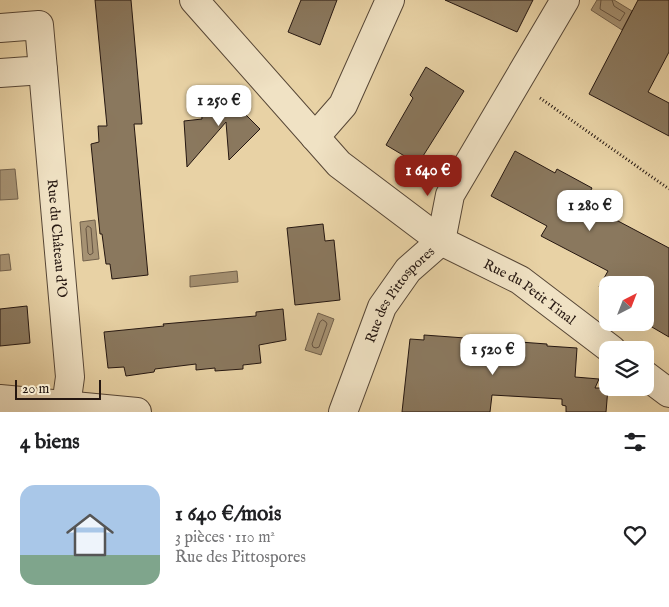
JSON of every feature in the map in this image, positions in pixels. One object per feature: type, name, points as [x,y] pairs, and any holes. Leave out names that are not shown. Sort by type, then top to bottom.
[{"type":"street","name":"Rue du Petit Tinal","points":[[194,0],[339,164],[441,241],[520,280],[600,341]]},
{"type":"street","points":[[315,137],[343,105],[390,0]]},
{"type":"street","name":"Rue des Pittospores","points":[[343,412],[382,307],[408,270],[441,241],[450,195],[565,0]]},
{"type":"street","name":"Rue du Château d'O","points":[[0,28],[39,25],[70,377],[66,406]]},
{"type":"street","points":[[0,73],[43,70]]},
{"type":"street","points":[[654,382],[669,393]]},
{"type":"street","points":[[0,399],[137,412]]},
{"type":"path","points":[[515,85],[536,95],[669,190]]},
{"type":"water","points":[[597,0],[614,0],[632,11],[622,30],[591,10]]},
{"type":"water","points":[[15,169],[18,199],[0,200],[0,170]]},
{"type":"water","points":[[95,220],[99,259],[83,261],[80,222]]},
{"type":"water","points":[[9,254],[11,270],[0,271],[0,255]]},
{"type":"water","points":[[237,271],[238,282],[190,287],[190,276]]},
{"type":"water","points":[[318,313],[334,319],[321,355],[305,350]]},
{"type":"building","points":[[95,0],[131,0],[142,124],[134,124],[148,275],[112,279],[110,264],[106,264],[102,234],[100,234],[91,144],[99,142],[98,126],[107,126]]},
{"type":"building","points":[[301,0],[337,0],[320,45],[288,32]]},
{"type":"building","points":[[445,0],[533,0],[517,32]]},
{"type":"building","points":[[638,0],[669,0],[669,52],[648,92],[669,103],[669,136],[589,94]]},
{"type":"building","points":[[426,67],[464,91],[418,164],[386,145],[413,98],[410,95]]},
{"type":"building","points":[[223,91],[231,100],[245,99],[238,107],[260,129],[229,160],[226,122],[187,167],[184,121],[202,119],[201,102],[224,100]]},
{"type":"building","points":[[515,151],[555,173],[557,169],[592,188],[584,203],[669,248],[669,337],[654,328],[654,276],[605,276],[608,271],[541,236],[547,226],[491,196]]},
{"type":"building","points":[[323,224],[325,241],[334,240],[340,300],[295,305],[287,228]]},
{"type":"building","points":[[27,306],[30,343],[0,346],[0,309]]},
{"type":"building","points":[[283,309],[286,340],[259,345],[261,363],[243,365],[243,369],[215,371],[215,368],[196,370],[196,364],[155,369],[154,372],[126,376],[124,367],[108,368],[104,332],[164,326],[163,324],[256,316],[256,312]]},
{"type":"building","points":[[424,335],[577,348],[575,377],[599,379],[595,388],[599,388],[599,396],[607,396],[606,412],[566,412],[566,406],[562,405],[562,399],[492,395],[490,412],[402,412],[410,339],[424,340]]}]
